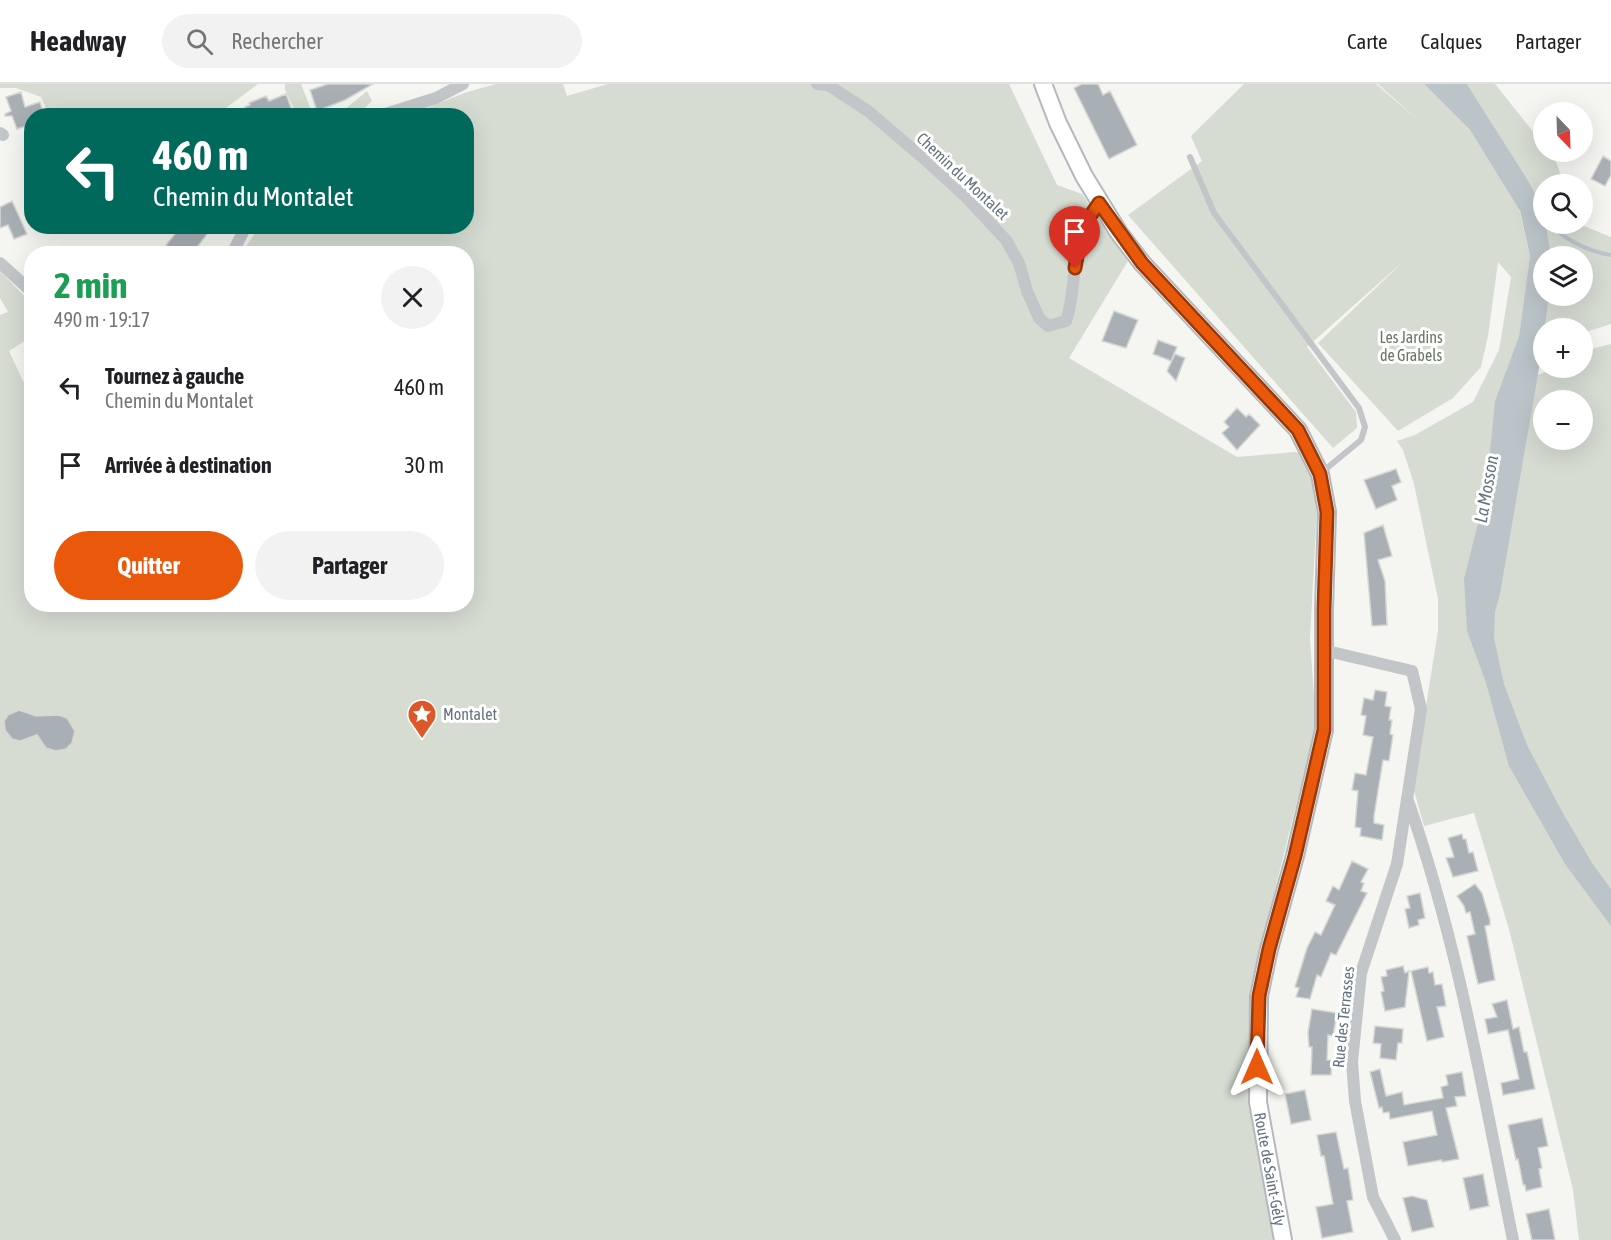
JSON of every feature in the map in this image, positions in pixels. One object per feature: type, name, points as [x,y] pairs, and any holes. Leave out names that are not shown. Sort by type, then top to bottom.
[{"type":"street","points":[[404,108],[436,98],[463,84]]},
{"type":"street","name":"Chemin du Montalet","points":[[817,84],[828,85],[868,111],[964,195],[1006,240],[1019,263],[1027,291],[1039,318],[1048,326],[1066,321],[1070,308],[1077,246],[1082,228],[1099,203]]},
{"type":"street","name":"Route de Saint-Gély","points":[[1043,84],[1071,150],[1099,203],[1142,263],[1298,430],[1320,474],[1327,512],[1323,650],[1324,730],[1259,996],[1258,1102],[1283,1240]]},
{"type":"street","points":[[0,263],[24,285]]},
{"type":"street","name":"Rue des Terrasses","points":[[1323,650],[1412,671],[1421,709],[1397,864],[1361,973],[1352,1062],[1355,1101],[1373,1197],[1395,1240]]},
{"type":"street","points":[[1406,797],[1418,828],[1460,975],[1514,1240]]},
{"type":"lane","points":[[1190,157],[1214,213],[1359,408],[1365,427],[1361,440],[1320,474]]},
{"type":"green space","points":[[0,84],[258,84],[226,108],[46,108],[41,97],[16,88],[0,88]]},
{"type":"green space","points":[[285,84],[301,84],[310,108],[294,108],[285,90]]},
{"type":"green space","points":[[496,84],[563,84],[567,96],[608,84],[1009,84],[1057,185],[1082,194],[1128,261],[1069,358],[1237,457],[1295,452],[1304,454],[1318,490],[1310,639],[1316,725],[1249,994],[1250,1100],[1274,1240],[0,1240],[0,315],[8,312],[0,298],[0,271],[24,296],[24,341],[9,351],[24,381],[24,612],[474,612],[474,246],[247,246],[254,234],[474,234],[474,108],[427,108],[464,93]]},
{"type":"green space","name":"Les Jardins de Grabels","points":[[1244,84],[1376,84],[1420,122],[1378,84],[1424,84],[1470,130],[1519,209],[1530,256],[1519,336],[1499,391],[1533,377],[1593,378],[1593,348],[1611,344],[1611,1240],[1579,1240],[1573,1190],[1509,929],[1474,813],[1424,826],[1413,787],[1438,631],[1438,599],[1414,484],[1403,450],[1397,441],[1415,435],[1473,402],[1499,350],[1511,277],[1498,262],[1488,336],[1481,367],[1453,398],[1398,431],[1318,343],[1405,260],[1307,347],[1356,412],[1357,428],[1333,448],[1128,215],[1202,161],[1191,136]]},
{"type":"green space","points":[[1467,84],[1495,84],[1533,132],[1533,162],[1556,162],[1560,174],[1533,174],[1533,193],[1526,177]]},
{"type":"green space","points":[[367,91],[372,101],[364,108],[346,108]]},
{"type":"green space","points":[[1593,230],[1611,237],[1611,324],[1593,330],[1593,318],[1546,318],[1548,306],[1593,306],[1593,246],[1549,246],[1547,234],[1593,234]]},
{"type":"shaded area","name":"La Mosson","points":[[1424,84],[1467,84],[1533,190],[1533,234],[1547,234],[1549,246],[1533,246],[1533,306],[1548,306],[1546,318],[1533,318],[1533,378],[1537,378],[1535,390],[1533,390],[1533,403],[1495,612],[1494,638],[1504,684],[1527,745],[1592,863],[1611,889],[1611,926],[1565,864],[1509,766],[1486,683],[1467,631],[1464,579],[1486,491],[1495,401],[1519,336],[1530,256],[1520,211],[1470,130]]},
{"type":"building","points":[[328,84],[373,84],[345,100],[325,108],[316,108],[310,90]]},
{"type":"building","points":[[1082,84],[1098,84],[1103,95],[1110,91],[1137,145],[1109,159],[1074,88]]},
{"type":"building","points":[[21,92],[25,107],[40,102],[42,108],[24,108],[24,127],[17,129],[12,116],[5,116],[11,111],[6,97]]},
{"type":"building","points":[[286,94],[291,108],[245,107],[266,96],[269,101]]},
{"type":"building","points":[[1603,156],[1611,161],[1611,175],[1605,186],[1593,180],[1593,175]]},
{"type":"building","points":[[12,201],[24,227],[24,234],[27,234],[14,239],[8,225],[0,228],[0,207]]},
{"type":"building","points":[[175,234],[207,234],[198,246],[166,245]]},
{"type":"building","points":[[1114,311],[1138,320],[1126,348],[1102,341]]},
{"type":"building","points":[[1158,340],[1177,347],[1171,361],[1153,354]]},
{"type":"building","points":[[1175,354],[1185,358],[1176,381],[1167,371]]},
{"type":"building","points":[[1237,408],[1246,417],[1249,414],[1260,425],[1237,450],[1222,433],[1229,427],[1224,422]]},
{"type":"building","points":[[1396,469],[1401,482],[1392,486],[1397,500],[1376,509],[1364,480]]},
{"type":"building","points":[[1383,525],[1392,556],[1378,560],[1385,581],[1387,625],[1372,626],[1364,533]]},
{"type":"building","points":[[1375,690],[1387,692],[1385,706],[1391,707],[1390,734],[1393,735],[1389,761],[1383,760],[1374,816],[1374,823],[1384,825],[1382,840],[1360,836],[1361,828],[1355,827],[1358,791],[1352,790],[1355,773],[1366,775],[1373,737],[1363,735],[1366,716],[1361,715],[1364,698],[1373,700]]},
{"type":"building","points":[[19,710],[36,716],[58,715],[67,718],[75,731],[72,743],[66,749],[56,751],[46,748],[37,735],[20,741],[12,739],[5,730],[4,721],[8,715]]},
{"type":"building","points":[[1462,834],[1463,839],[1466,839],[1469,853],[1473,852],[1478,871],[1453,877],[1446,858],[1454,857],[1448,838]]},
{"type":"building","points":[[1352,861],[1368,869],[1361,882],[1364,883],[1361,891],[1367,893],[1336,955],[1331,953],[1321,977],[1317,975],[1310,999],[1296,997],[1299,988],[1295,987],[1307,948],[1315,932],[1321,935],[1335,905],[1326,901],[1333,886],[1339,890]]},
{"type":"building","points":[[1475,884],[1482,893],[1490,920],[1490,925],[1485,926],[1495,980],[1478,984],[1467,936],[1475,934],[1470,912],[1466,913],[1457,896]]},
{"type":"building","points":[[1420,893],[1425,918],[1418,920],[1419,925],[1409,928],[1405,909],[1410,908],[1407,896]]},
{"type":"building","points":[[1403,966],[1405,973],[1409,971],[1405,1007],[1385,1011],[1381,977],[1387,976],[1386,970]]},
{"type":"building","points":[[1428,967],[1429,973],[1433,972],[1435,985],[1442,984],[1446,1006],[1437,1007],[1444,1037],[1427,1041],[1411,971]]},
{"type":"building","points":[[1507,1000],[1513,1029],[1519,1027],[1524,1052],[1527,1052],[1535,1089],[1503,1095],[1501,1083],[1519,1079],[1508,1030],[1488,1034],[1485,1019],[1497,1017],[1492,1004]]},
{"type":"building","points":[[1312,1009],[1337,1013],[1333,1036],[1328,1035],[1327,1060],[1332,1060],[1331,1075],[1311,1075],[1312,1047],[1309,1047],[1308,1032]]},
{"type":"building","points":[[1375,1026],[1403,1029],[1402,1043],[1398,1043],[1396,1060],[1380,1058],[1381,1044],[1373,1043]]},
{"type":"building","points":[[1380,1069],[1386,1096],[1402,1092],[1404,1105],[1443,1098],[1441,1087],[1448,1085],[1446,1075],[1462,1072],[1466,1096],[1455,1097],[1457,1106],[1446,1108],[1459,1159],[1408,1166],[1403,1142],[1437,1135],[1432,1111],[1390,1119],[1389,1112],[1383,1113],[1382,1107],[1379,1108],[1370,1072]]},
{"type":"building","points":[[1305,1090],[1311,1120],[1291,1124],[1285,1094]]},
{"type":"building","points":[[1542,1118],[1548,1146],[1538,1148],[1542,1168],[1539,1169],[1542,1187],[1526,1191],[1508,1125]]},
{"type":"building","points":[[1336,1132],[1344,1169],[1348,1168],[1353,1200],[1347,1201],[1353,1232],[1322,1238],[1316,1207],[1333,1204],[1324,1156],[1321,1156],[1317,1135]]},
{"type":"building","points":[[1483,1174],[1489,1206],[1470,1210],[1463,1178]]},
{"type":"building","points":[[1412,1196],[1427,1200],[1434,1227],[1412,1232],[1403,1198]]},
{"type":"building","points":[[1549,1209],[1555,1240],[1532,1240],[1526,1214]]},
{"type":"waterway","points":[[1561,234],[1577,244],[1611,255]]},
{"type":"place","name":"Montalet","points":[[422,740]]},
{"type":"route","points":[[1075,268],[1077,246],[1082,228],[1099,203],[1142,263],[1298,430],[1320,474],[1327,512],[1324,581],[1324,730],[1259,996],[1257,1067]]}]
